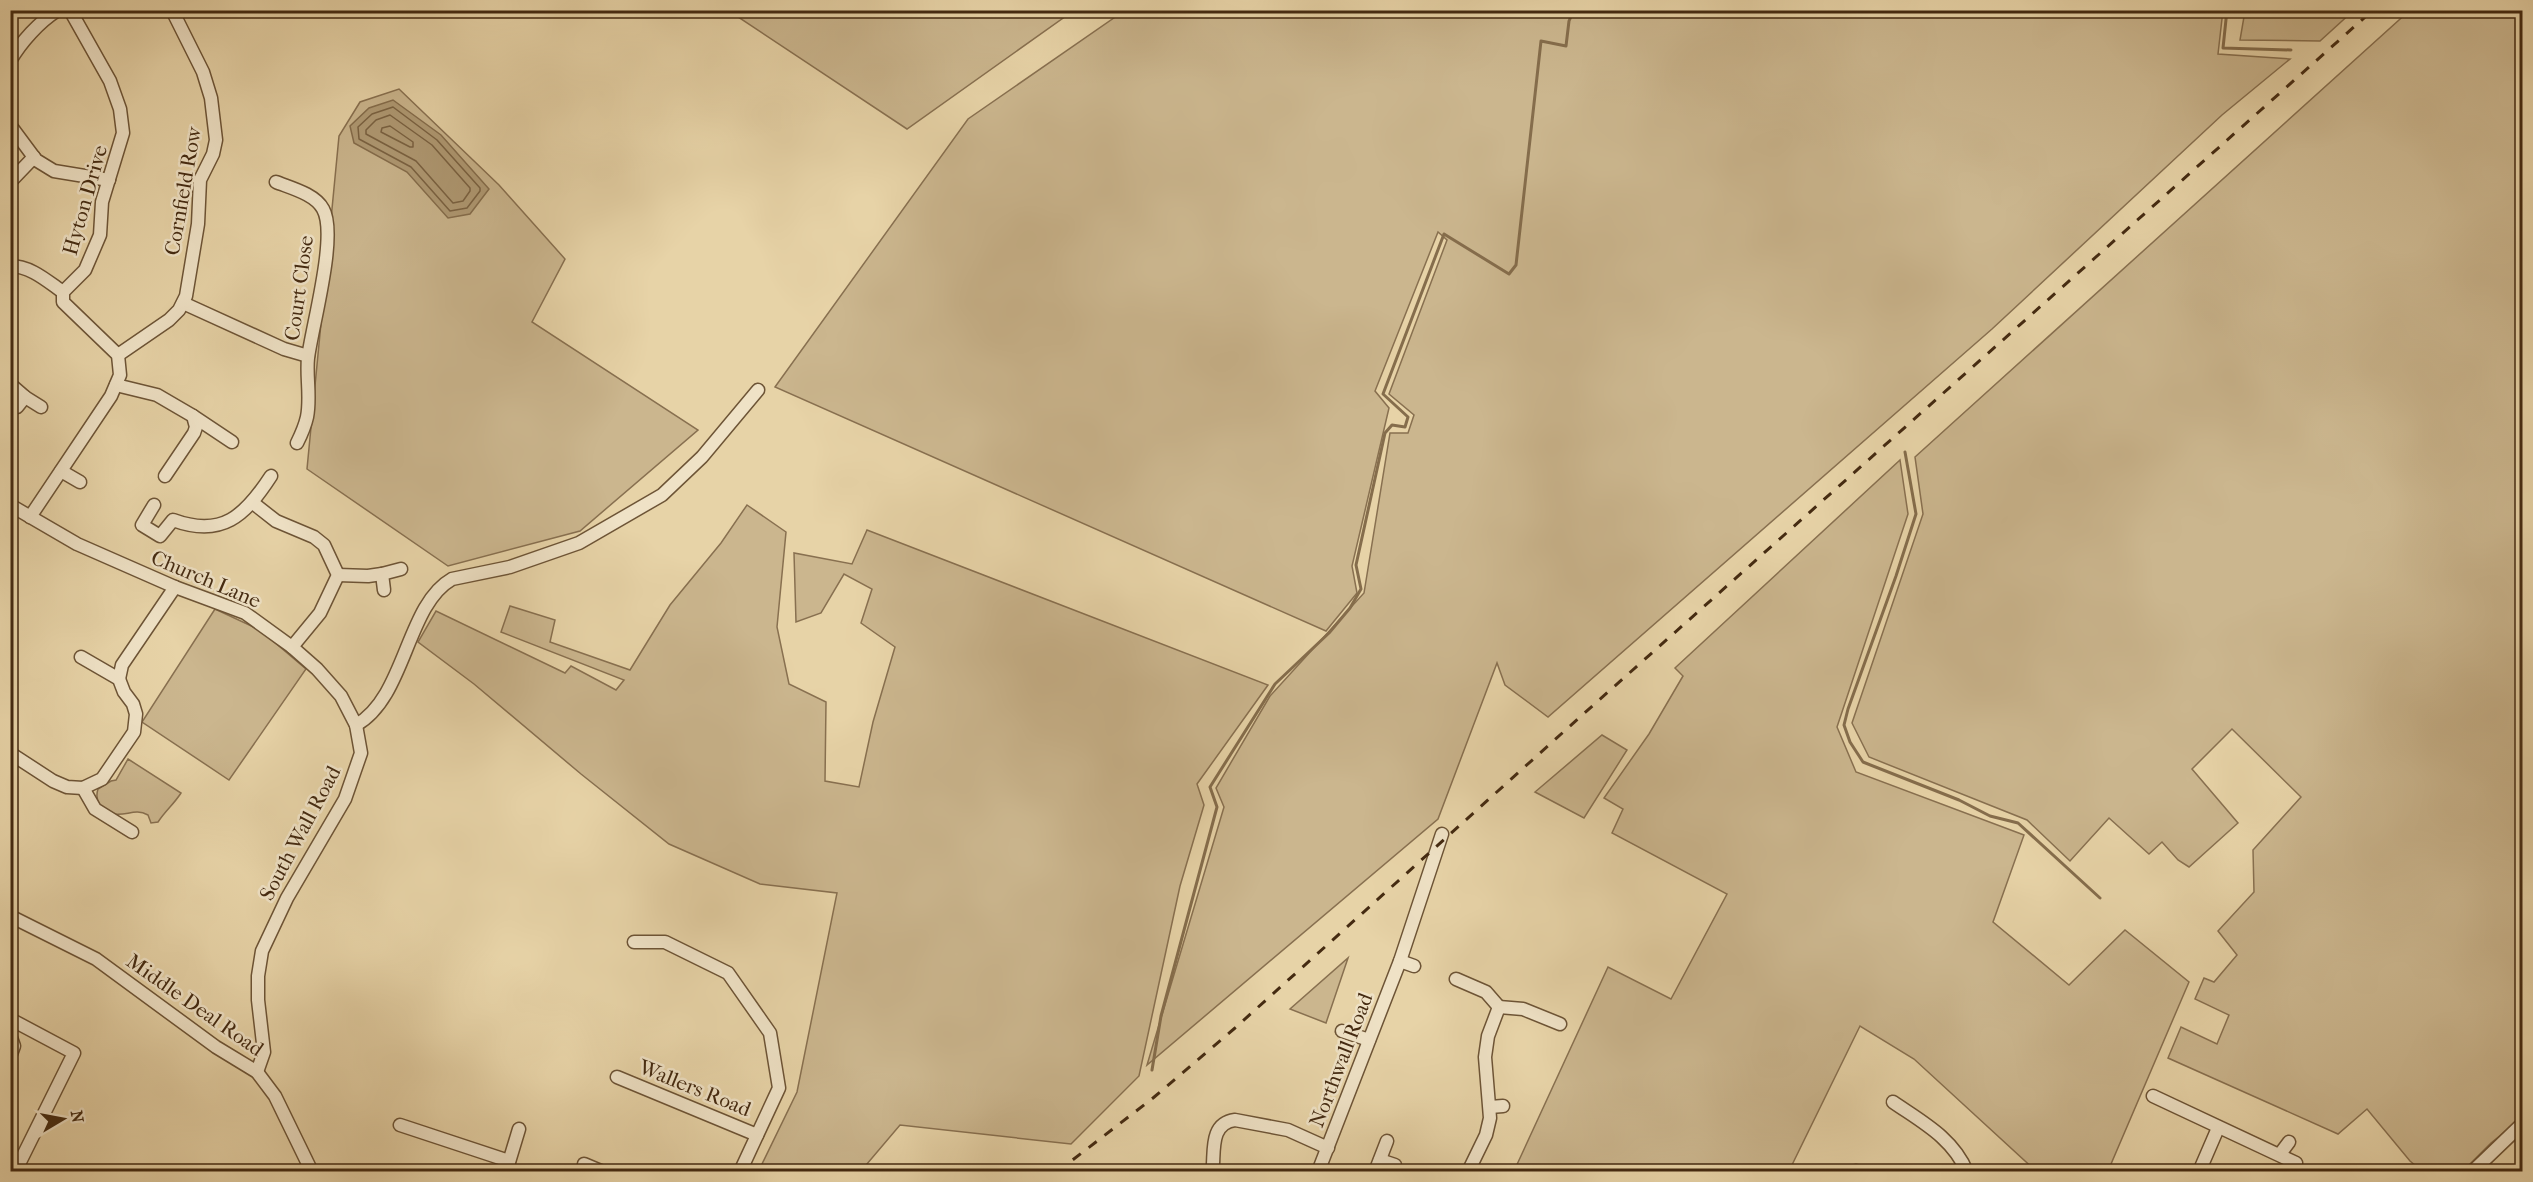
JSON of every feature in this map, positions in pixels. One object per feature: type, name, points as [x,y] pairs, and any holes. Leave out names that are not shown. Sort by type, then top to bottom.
[{"type":"street","points":[[10,61],[16,50],[58,10]]},
{"type":"street","name":"Hyton Drive","points":[[63,292],[85,270],[100,235],[102,202],[123,133],[122,116],[110,81],[70,10]]},
{"type":"street","name":"Cornfield Row","points":[[172,10],[203,72],[211,98],[216,140],[213,154],[200,180],[198,224],[183,303]]},
{"type":"street","points":[[10,125],[34,157],[54,171],[109,180]]},
{"type":"street","points":[[10,182],[34,157]]},
{"type":"street","name":"Court Close","points":[[276,182],[316,200],[323,207],[326,217],[327,241],[322,287],[308,356],[307,418],[297,443]]},
{"type":"street","points":[[10,266],[18,266],[34,272],[63,292],[63,302],[118,355],[120,375],[95,420],[30,517]]},
{"type":"street","points":[[118,355],[169,320],[183,303]]},
{"type":"street","name":"Court Close","points":[[183,303],[284,349],[308,356]]},
{"type":"street","points":[[10,384],[21,402],[42,407]]},
{"type":"street","points":[[116,385],[157,395],[232,442]]},
{"type":"street","points":[[356,725],[368,719],[377,709],[432,596],[442,585],[452,579],[530,561],[572,546],[594,536],[662,495],[702,458],[758,390]]},
{"type":"street","points":[[165,476],[194,433],[196,427],[193,416]]},
{"type":"street","points":[[61,471],[80,482]]},
{"type":"street","points":[[154,505],[142,525],[160,536],[172,519],[187,525],[225,523],[253,503],[271,476]]},
{"type":"street","points":[[253,503],[276,521],[314,537],[324,545],[338,575]]},
{"type":"street","name":"Church Lane","points":[[10,505],[76,544],[175,587],[244,613],[292,647],[317,669],[341,696],[356,725]]},
{"type":"street","points":[[338,575],[368,576],[401,569]]},
{"type":"street","points":[[382,574],[384,590]]},
{"type":"street","points":[[292,647],[320,613],[338,575]]},
{"type":"street","points":[[10,753],[53,781],[67,786],[83,788],[102,779],[134,732],[136,714],[119,679],[122,666],[175,587]]},
{"type":"street","points":[[81,657],[119,679]]},
{"type":"street","name":"South Wall Road","points":[[257,1072],[264,1052],[258,1000],[262,951],[286,897],[345,799],[361,753],[356,725]]},
{"type":"street","points":[[83,788],[95,809],[132,832]]},
{"type":"street","name":"Northwall Road","points":[[1318,1172],[1400,962],[1442,834]]},
{"type":"street","name":"Middle Deal Road","points":[[10,916],[96,959],[216,1047],[257,1072],[275,1096],[312,1172]]},
{"type":"street","points":[[634,942],[665,942],[728,973],[770,1033],[779,1088],[740,1172]]},
{"type":"street","points":[[1400,962],[1414,966]]},
{"type":"street","points":[[1456,979],[1466,990],[1486,992],[1499,1007],[1523,1009],[1560,1023]]},
{"type":"street","points":[[1547,1017],[1553,1005]]},
{"type":"street","points":[[1468,1172],[1497,1106],[1485,1057],[1488,1036],[1499,1007]]},
{"type":"street","points":[[10,1019],[74,1053],[15,1172]]},
{"type":"street","points":[[1342,1031],[1369,1040]]},
{"type":"street","points":[[10,1035],[14,1046],[10,1057]]},
{"type":"street","name":"Wallers Road","points":[[617,1077],[757,1135]]},
{"type":"street","points":[[2153,1096],[2296,1163]]},
{"type":"street","points":[[1893,1102],[1944,1137],[1962,1161],[1967,1172]]},
{"type":"street","points":[[1213,1164],[1216,1135],[1222,1125],[1235,1120],[1288,1130],[1328,1148]]},
{"type":"street","points":[[2472,1172],[2523,1124]]},
{"type":"street","points":[[400,1125],[507,1166],[519,1129]]},
{"type":"street","points":[[2199,1172],[2218,1128]]},
{"type":"street","points":[[1386,1141],[1378,1166],[1395,1165]]},
{"type":"street","points":[[2280,1154],[2289,1142]]},
{"type":"street","points":[[584,1164],[603,1172]]},
{"type":"shaded area","points":[[2223,10],[2218,54],[2290,59],[2222,115],[1992,329],[1548,717],[1505,685],[1497,663],[1438,819],[1147,1065],[1224,807],[1216,788],[1270,696],[1364,593],[1390,433],[1408,433],[1414,415],[1389,394],[1447,240],[1438,232],[1375,391],[1389,408],[1352,566],[1357,593],[1326,631],[775,387],[968,119],[1124,11]]},
{"type":"shaded area","points":[[2245,10],[2353,11],[2320,41],[2240,40]]},
{"type":"shaded area","points":[[729,11],[1073,11],[907,129]]},
{"type":"shaded area","points":[[2409,11],[2522,11],[2522,1118],[2491,1143],[2463,1171],[2422,1171],[2410,1161],[2367,1109],[2338,1134],[2168,1058],[2181,1027],[2217,1044],[2229,1015],[2195,999],[2204,978],[2214,982],[2237,955],[2218,931],[2254,892],[2253,850],[2301,797],[2232,729],[2192,769],[2238,823],[2189,867],[2178,860],[2162,842],[2149,854],[2109,818],[2070,861],[2027,820],[1869,757],[1852,723],[1923,514],[1915,457]]},
{"type":"shaded area","points":[[399,89],[499,185],[565,259],[532,322],[698,430],[580,531],[448,566],[307,469],[339,136],[360,102]]},
{"type":"shaded area","points":[[1900,460],[1908,514],[1837,727],[1856,772],[2024,835],[1993,922],[2069,985],[2125,930],[2189,982],[2108,1171],[2036,1171],[1914,1059],[1860,1026],[1789,1171],[1514,1171],[1608,967],[1671,999],[1727,894],[1612,833],[1623,809],[1604,798],[1649,734],[1683,676],[1675,668]]},
{"type":"shaded area","points":[[747,505],[786,532],[777,627],[789,684],[826,702],[825,781],[859,787],[873,722],[895,647],[861,623],[872,589],[844,574],[821,613],[796,622],[794,553],[852,564],[867,530],[1268,685],[1197,784],[1204,805],[1180,886],[1139,1076],[1071,1144],[900,1125],[861,1171],[775,1171],[761,1166],[797,1092],[837,893],[760,884],[669,844],[474,684],[418,642],[436,611],[565,673],[571,666],[616,690],[624,680],[501,632],[510,606],[555,620],[550,642],[630,670],[670,605],[721,543]]},
{"type":"shaded area","points":[[215,609],[260,630],[306,669],[229,780],[142,722]]},
{"type":"shaded area","points":[[1602,735],[1627,750],[1584,818],[1535,792]]},
{"type":"shaded area","points":[[128,759],[181,793],[158,822],[151,823],[148,815],[139,812],[110,813],[98,802],[98,789],[116,780]]},
{"type":"shaded area","points":[[1348,958],[1326,1023],[1290,1009]]},
{"type":"water","points":[[393,100],[441,135],[489,189],[470,214],[448,218],[407,172],[354,143],[350,126],[369,108]]},
{"type":"waterway","points":[[1152,1070],[1161,1016],[1217,807],[1210,787],[1275,684],[1329,633],[1350,608],[1361,589],[1356,565],[1385,433],[1392,425],[1405,427],[1408,417],[1383,394],[1444,234],[1509,274],[1516,265],[1541,41],[1566,46],[1569,21],[1574,10]]},
{"type":"waterway","points":[[2227,10],[2223,48],[2291,50]]},
{"type":"waterway","points":[[1905,452],[1916,514],[1848,709],[1844,725],[1850,742],[1863,762],[1959,800],[1990,816],[2018,823],[2100,898]]},
{"type":"railway","points":[[1057,1172],[1153,1098],[1235,1028],[2373,10]]}]
